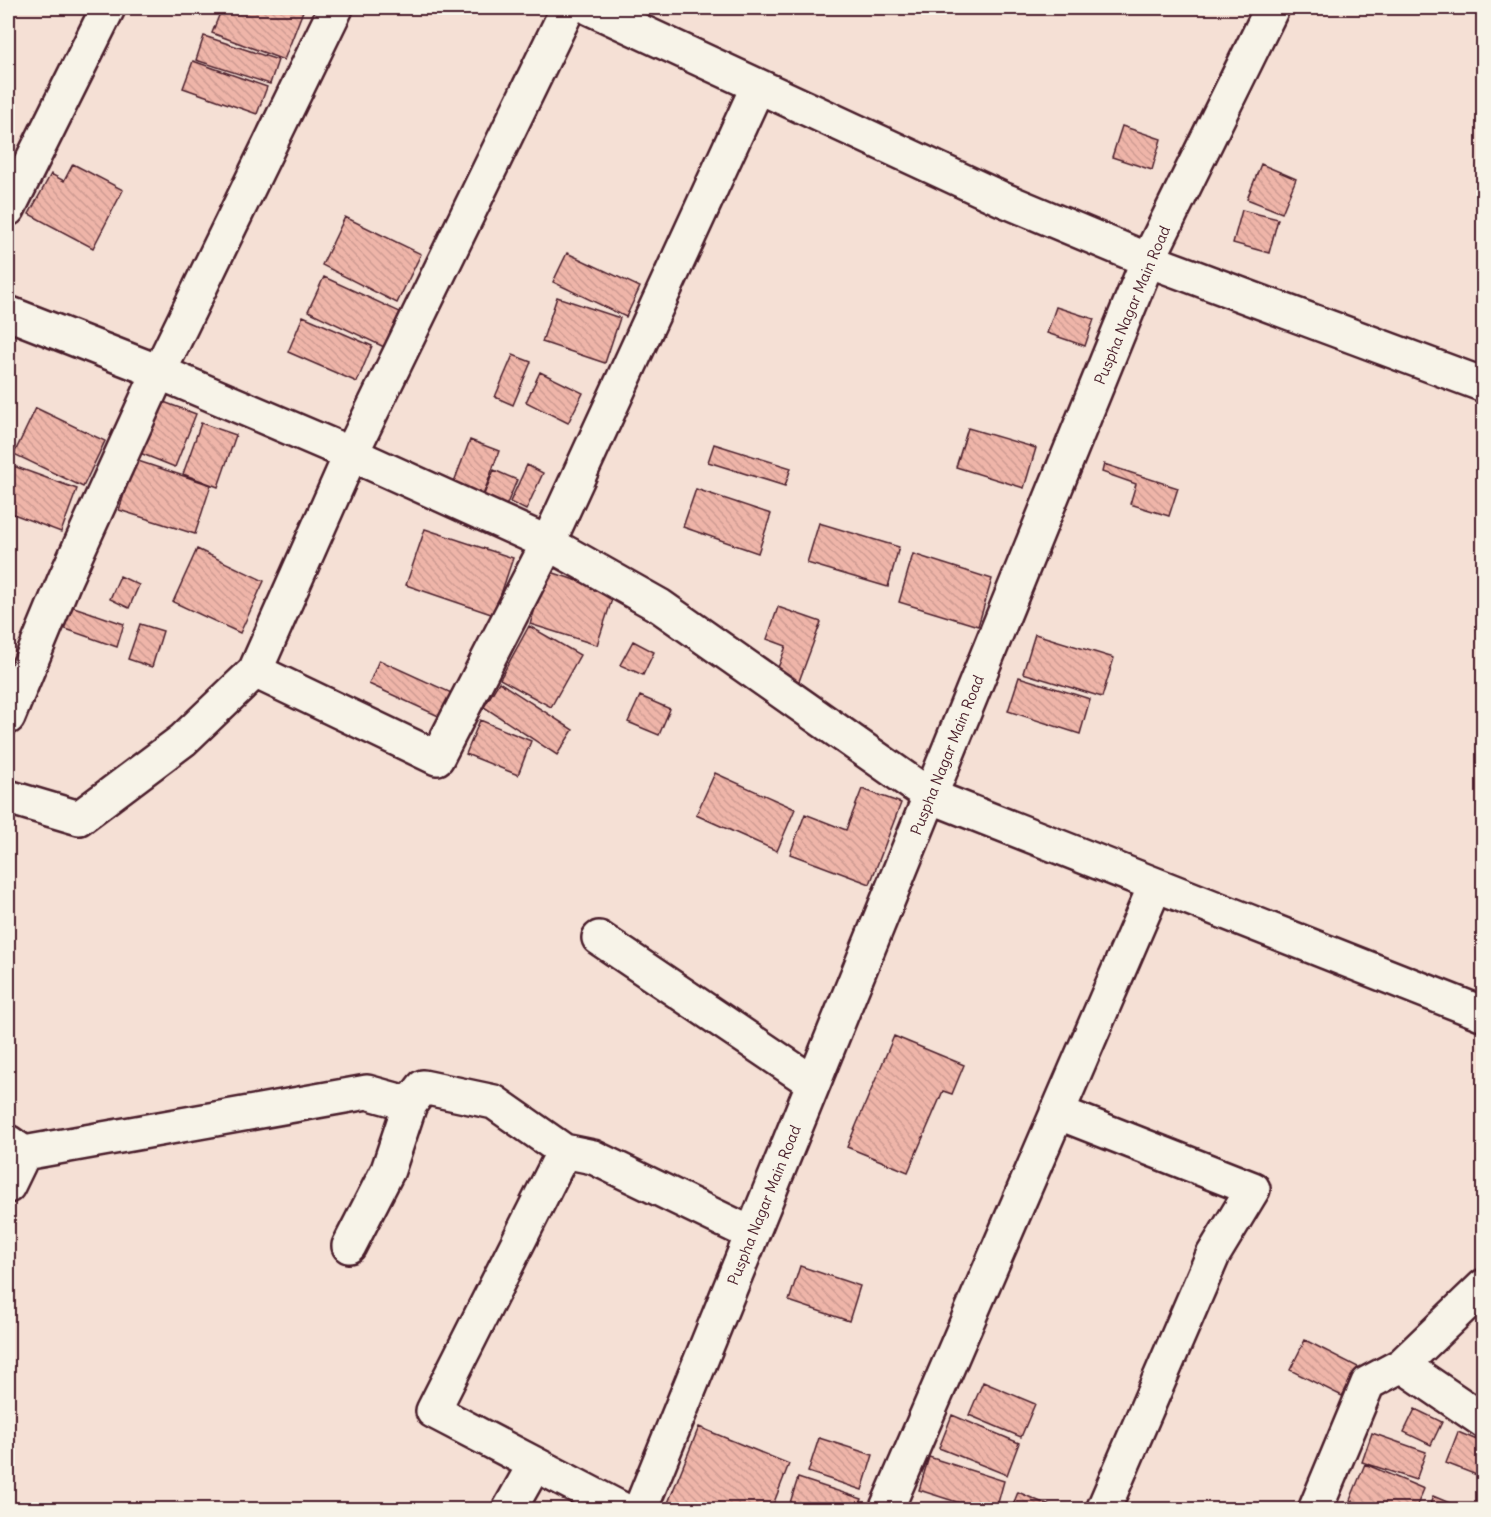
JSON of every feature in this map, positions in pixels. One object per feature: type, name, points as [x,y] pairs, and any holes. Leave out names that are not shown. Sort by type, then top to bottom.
[{"type":"street","points":[[8,209],[108,8]]},
{"type":"street","points":[[8,717],[65,579],[159,372],[336,8]]},
{"type":"street","points":[[8,797],[80,818],[183,740],[255,671],[351,454],[568,8]]},
{"type":"street","points":[[590,8],[1002,199],[1149,260],[1484,385]]},
{"type":"street","name":"Puspha Nagar Main Road","points":[[640,1509],[1149,260],[1272,8]]},
{"type":"street","points":[[255,671],[437,758],[548,543],[758,86]]},
{"type":"street","points":[[8,314],[159,372],[351,454],[548,543],[660,606],[930,796],[1484,1014]]},
{"type":"street","points":[[886,1509],[1155,886]]},
{"type":"street","points":[[599,938],[806,1078],[814,1080]]},
{"type":"street","points":[[349,1246],[388,1170],[410,1104],[423,1087],[494,1102],[564,1151],[593,1157],[752,1234]]},
{"type":"street","points":[[8,1186],[16,1148],[367,1092],[410,1104]]},
{"type":"street","points":[[1057,1112],[1253,1189],[1213,1255],[1103,1509]]},
{"type":"street","points":[[564,1151],[433,1411],[623,1509]]},
{"type":"street","points":[[1315,1509],[1368,1383],[1402,1365],[1484,1286]]},
{"type":"street","points":[[1402,1365],[1484,1421]]},
{"type":"street","points":[[509,1509],[535,1464]]},
{"type":"building","points":[[63,8],[82,8],[80,14]]},
{"type":"building","points":[[222,8],[293,8],[303,11],[284,60],[212,33]]},
{"type":"building","points":[[204,36],[278,60],[270,84],[196,60]]},
{"type":"building","points":[[193,61],[267,87],[257,114],[183,88]]},
{"type":"building","points":[[1122,126],[1161,139],[1152,170],[1112,157]]},
{"type":"building","points":[[8,133],[15,137],[8,153]]},
{"type":"building","points":[[73,164],[123,190],[93,248],[29,214],[51,174],[64,181]]},
{"type":"building","points":[[1261,164],[1296,179],[1282,213],[1247,199]]},
{"type":"building","points":[[1242,210],[1278,219],[1269,253],[1233,243]]},
{"type":"building","points":[[345,217],[421,254],[397,303],[322,265]]},
{"type":"building","points":[[567,253],[640,287],[626,317],[553,282]]},
{"type":"building","points":[[324,277],[400,312],[384,347],[308,311]]},
{"type":"building","points":[[557,297],[620,318],[605,363],[542,342]]},
{"type":"building","points":[[1056,307],[1094,319],[1085,346],[1047,333]]},
{"type":"building","points":[[303,316],[372,346],[357,382],[288,352]]},
{"type":"building","points":[[513,355],[531,362],[513,405],[495,397]]},
{"type":"building","points":[[540,372],[583,393],[568,423],[526,402]]},
{"type":"building","points":[[161,401],[196,414],[175,467],[140,453]]},
{"type":"building","points":[[36,408],[105,441],[83,487],[14,454]]},
{"type":"building","points":[[201,423],[236,435],[218,487],[183,474]]},
{"type":"building","points":[[968,428],[1036,448],[1024,488],[956,467]]},
{"type":"building","points":[[470,440],[499,451],[482,498],[452,487]]},
{"type":"building","points":[[714,444],[791,468],[785,486],[708,462]]},
{"type":"building","points":[[135,460],[211,485],[195,534],[119,510]]},
{"type":"building","points":[[8,464],[77,489],[61,532],[8,512]]},
{"type":"building","points":[[1104,464],[1178,488],[1169,516],[1130,504],[1136,484],[1102,472]]},
{"type":"building","points":[[527,465],[543,473],[526,510],[510,502]]},
{"type":"building","points":[[494,470],[517,480],[504,511],[481,502]]},
{"type":"building","points":[[696,489],[771,514],[758,553],[683,527]]},
{"type":"building","points":[[819,523],[899,547],[888,587],[807,563]]},
{"type":"building","points":[[425,529],[513,558],[494,615],[406,585]]},
{"type":"building","points":[[197,549],[264,581],[240,633],[173,602]]},
{"type":"building","points":[[913,554],[992,579],[978,626],[899,602]]},
{"type":"building","points":[[548,571],[614,593],[597,645],[530,624]]},
{"type":"building","points":[[120,576],[139,585],[129,608],[110,599]]},
{"type":"building","points":[[68,605],[124,624],[117,647],[60,627]]},
{"type":"building","points":[[778,607],[821,622],[798,684],[775,676],[786,646],[767,639]]},
{"type":"building","points":[[140,624],[163,631],[152,667],[128,659]]},
{"type":"building","points":[[529,626],[580,655],[551,707],[500,679]]},
{"type":"building","points":[[1035,634],[1114,658],[1102,697],[1023,673]]},
{"type":"building","points":[[633,641],[654,652],[643,675],[620,665]]},
{"type":"building","points":[[379,660],[456,695],[445,719],[369,684]]},
{"type":"building","points":[[1019,677],[1090,699],[1080,734],[1008,711]]},
{"type":"building","points":[[499,682],[573,730],[557,755],[484,707]]},
{"type":"building","points":[[640,696],[670,709],[659,735],[628,722]]},
{"type":"building","points":[[480,720],[531,741],[518,775],[466,754]]},
{"type":"building","points":[[715,773],[795,809],[777,851],[696,815]]},
{"type":"building","points":[[862,789],[901,803],[870,884],[790,854],[805,814],[846,830]]},
{"type":"building","points":[[894,1036],[964,1065],[952,1094],[943,1091],[908,1172],[847,1147]]},
{"type":"building","points":[[800,1266],[860,1286],[849,1321],[789,1301]]},
{"type":"building","points":[[1305,1340],[1358,1367],[1342,1396],[1290,1370]]},
{"type":"building","points":[[983,1382],[1035,1404],[1021,1437],[969,1415]]},
{"type":"building","points":[[1415,1409],[1442,1422],[1431,1445],[1404,1432]]},
{"type":"building","points":[[952,1415],[1019,1443],[1007,1475],[939,1448]]},
{"type":"building","points":[[699,1427],[789,1464],[771,1510],[670,1510],[666,1508]]},
{"type":"building","points":[[1458,1432],[1484,1443],[1484,1478],[1446,1463]]},
{"type":"building","points":[[1372,1433],[1426,1452],[1416,1480],[1362,1462]]},
{"type":"building","points":[[819,1438],[873,1455],[862,1490],[808,1472]]},
{"type":"building","points":[[929,1457],[1004,1481],[996,1510],[982,1510],[919,1490]]},
{"type":"building","points":[[1365,1464],[1424,1489],[1415,1510],[1372,1510],[1350,1500]]},
{"type":"building","points":[[798,1478],[862,1499],[858,1510],[788,1509]]},
{"type":"building","points":[[1018,1492],[1059,1510],[1011,1510]]},
{"type":"building","points":[[1433,1496],[1466,1510],[1428,1510]]}]
